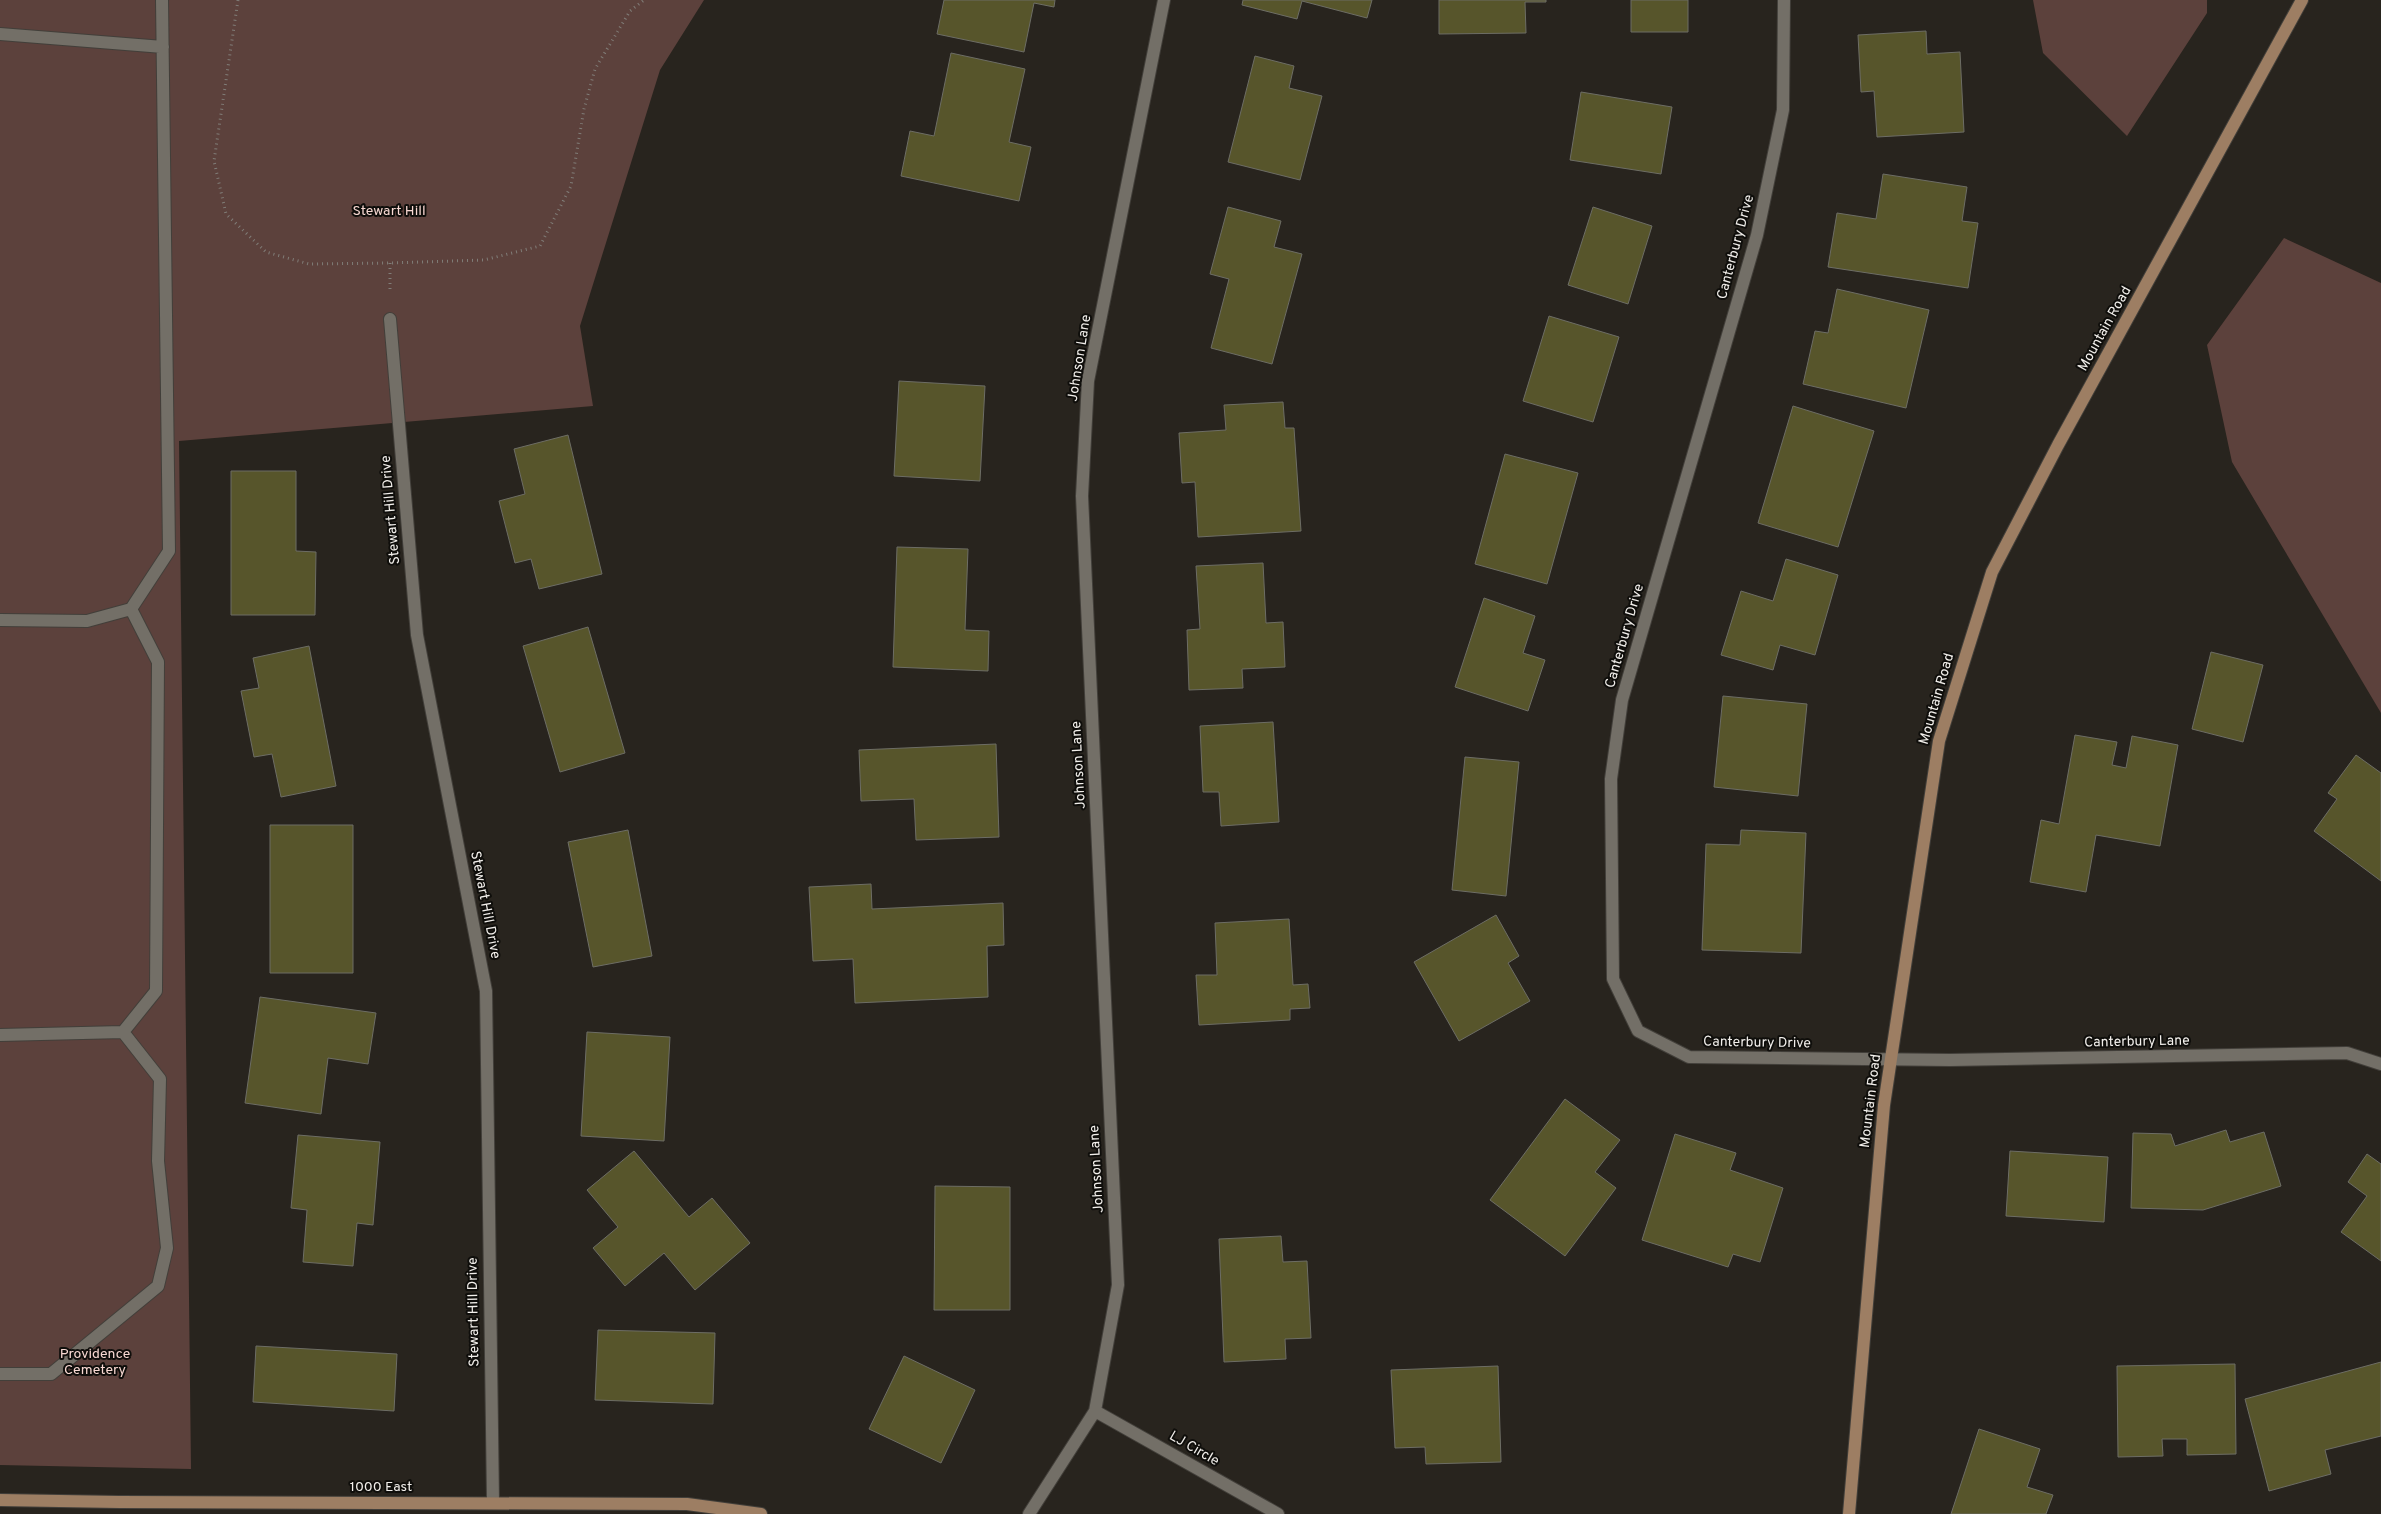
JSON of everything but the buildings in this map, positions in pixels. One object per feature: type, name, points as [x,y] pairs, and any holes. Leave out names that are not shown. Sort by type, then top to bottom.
[{"type":"street","points":[[0,620],[87,621],[132,609],[169,552],[162,0]]},
{"type":"street","name":"Johnson Lane","points":[[1029,1514],[1095,1410],[1118,1286],[1082,496],[1088,381],[1164,0]]},
{"type":"street","name":"Canterbury Drive","points":[[1784,0],[1784,110],[1757,235],[1622,700],[1611,779],[1613,979],[1638,1031],[1690,1057],[1892,1059]]},
{"type":"street","name":"Mountain Road","points":[[1849,1514],[1884,1105],[1939,741],[1992,572],[2058,445],[2302,0]]},
{"type":"street","points":[[0,34],[163,48]]},
{"type":"street","name":"Stewart Hill Drive","points":[[390,319],[417,635],[486,991],[493,1502]]},
{"type":"street","points":[[0,1035],[123,1032],[156,991],[158,662],[132,609]]},
{"type":"street","points":[[0,1374],[51,1374],[158,1286],[167,1248],[158,1161],[160,1080],[123,1032]]},
{"type":"street","name":"Canterbury Lane","points":[[1892,1059],[1960,1060],[2347,1053],[2381,1064]]},
{"type":"street","name":"LJ Circle","points":[[1095,1410],[1278,1514]]},
{"type":"street","name":"1000 East","points":[[0,1500],[687,1504],[762,1514]]},
{"type":"path","points":[[238,0],[214,160],[226,214],[266,252],[309,264],[484,260],[540,246],[572,186],[584,109],[594,68],[630,11],[644,0]]},
{"type":"green space","points":[[0,0],[704,0],[660,70],[580,326],[593,406],[179,441],[191,1469],[0,1465]]},
{"type":"green space","points":[[2033,0],[2207,0],[2207,13],[2127,136],[2043,53]]},
{"type":"green space","points":[[2284,238],[2381,283],[2381,713],[2232,462],[2207,345]]},
{"type":"park label","name":"Stewart Hill","points":[[389,211]]},
{"type":"park label","name":"Providence Cemetery","points":[[95,1362]]}]
